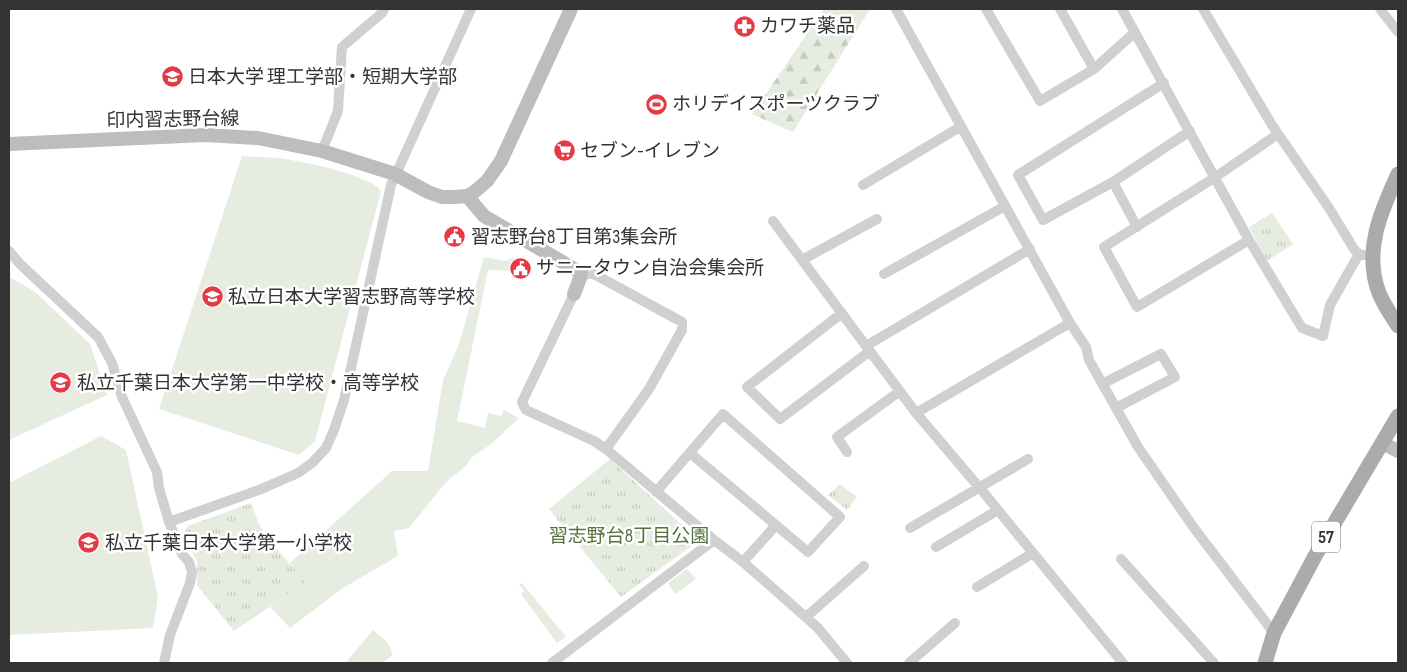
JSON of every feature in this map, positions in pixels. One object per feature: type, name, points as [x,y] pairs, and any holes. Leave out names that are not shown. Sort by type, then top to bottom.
[{"type":"main road","points":[[1398,174],[1366,255],[1379,292],[1398,326]]},
{"type":"main road","name":"57","points":[[1265,663],[1274,633],[1319,548],[1398,416]]},
{"type":"street","points":[[322,151],[338,111],[342,46],[382,13],[384,9]]},
{"type":"street","points":[[169,522],[259,490],[298,473],[312,463],[326,448],[344,400],[389,195],[396,174],[471,9]]},
{"type":"street","points":[[571,9],[501,162],[487,181],[467,196],[484,216],[577,272],[592,273],[682,322],[682,330],[649,389],[606,449]]},
{"type":"street","points":[[896,9],[1070,323],[1086,347],[1089,360],[1138,447],[1194,528],[1274,633]]},
{"type":"street","points":[[986,9],[1040,101],[1094,69],[1136,32]]},
{"type":"street","points":[[1060,9],[1094,69]]},
{"type":"street","points":[[1122,9],[1164,83],[1214,178],[1302,328],[1323,336],[1330,305],[1366,255],[1354,249],[1329,208],[1278,134],[1203,9]]},
{"type":"street","points":[[1380,9],[1398,32]]},
{"type":"street","points":[[1164,83],[1018,174],[1043,220],[1113,182],[1190,131]]},
{"type":"street","points":[[863,185],[960,126]]},
{"type":"street","points":[[1249,240],[1136,307],[1104,247],[1214,178],[1278,134]]},
{"type":"street","name":"印内習志野台線","points":[[9,144],[205,135],[258,138],[322,151],[396,174],[428,192],[442,197],[467,196]]},
{"type":"street","points":[[1113,182],[1137,226]]},
{"type":"street","points":[[884,274],[1005,206]]},
{"type":"street","points":[[802,260],[877,219]]},
{"type":"street","points":[[774,221],[916,413],[979,486],[1123,663]]},
{"type":"street","points":[[842,313],[747,387],[780,419],[868,348],[1030,249]]},
{"type":"street","points":[[9,251],[20,264],[98,337],[112,363],[122,397],[157,472],[159,488],[169,522],[182,554],[189,562],[192,572],[182,608],[170,636],[164,663]]},
{"type":"street","points":[[577,272],[574,294],[522,402],[526,410],[594,441],[606,449],[806,617],[817,627],[847,663]]},
{"type":"street","points":[[916,413],[1070,323]]},
{"type":"street","points":[[1102,384],[1161,354],[1175,377],[1116,408]]},
{"type":"street","points":[[848,452],[837,437],[900,391]]},
{"type":"street","points":[[656,492],[723,414],[840,516],[808,552],[690,453]]},
{"type":"street","points":[[1382,443],[1398,451]]},
{"type":"street","points":[[910,528],[1028,459]]},
{"type":"street","points":[[936,547],[998,510]]},
{"type":"street","points":[[742,562],[776,526]]},
{"type":"street","points":[[552,663],[564,660],[714,540]]},
{"type":"street","points":[[977,586],[1033,553]]},
{"type":"street","points":[[1120,559],[1214,663]]},
{"type":"street","points":[[806,617],[864,566]]},
{"type":"street","points":[[909,663],[955,623]]},
{"type":"green space","points":[[824,9],[870,9],[793,132],[752,114]]},
{"type":"green space","points":[[242,156],[287,159],[333,169],[364,179],[381,191],[315,441],[299,455],[159,409]]},
{"type":"green space","points":[[1272,213],[1293,244],[1267,261],[1249,227]]},
{"type":"green space","points":[[484,257],[507,261],[513,257],[520,271],[488,270],[457,421],[485,428],[488,413],[501,416],[504,410],[519,418],[490,445],[472,457],[466,466],[446,482],[409,528],[394,531],[398,556],[343,588],[290,628],[270,607],[305,582],[290,563],[392,471],[428,471],[443,380],[459,344]]},
{"type":"green space","name":"私立千葉日本大学第一中学校・高等学校","points":[[9,277],[34,291],[90,344],[107,395],[9,440]]},
{"type":"green space","name":"私立千葉日本大学第一小学校","points":[[101,436],[126,450],[158,597],[153,628],[9,635],[9,483]]},
{"type":"green space","name":"習志野台8丁目公園","points":[[610,459],[694,536],[693,545],[621,597],[549,509]]},
{"type":"green space","points":[[840,484],[857,497],[847,510],[828,495]]},
{"type":"green space","points":[[251,503],[267,538],[306,582],[234,631],[197,585],[197,561],[183,536],[188,526]]},
{"type":"green space","points":[[687,569],[696,579],[675,594],[668,583]]},
{"type":"green space","points":[[522,583],[566,637],[557,643],[521,594],[524,591],[519,585]]},
{"type":"green space","points":[[373,630],[388,643],[393,655],[382,663],[349,663],[347,661]]},
{"type":"place","name":"カワチ薬品","points":[[744,26]]},
{"type":"place","name":"日本大学 理工学部・短期大学部","points":[[172,77]]},
{"type":"place","name":"ホリデイスポーツクラブ","points":[[656,104]]},
{"type":"place","name":"セブン-イレブン","points":[[564,151]]},
{"type":"place","name":"習志野台8丁目第3集会所","points":[[455,237]]},
{"type":"place","name":"サニータウン自治会集会所","points":[[520,268]]},
{"type":"place","name":"私立日本大学習志野高等学校","points":[[212,297]]},
{"type":"place","name":"私立千葉日本大学第一中学校・高等学校","points":[[61,383]]},
{"type":"place","name":"私立千葉日本大学第一小学校","points":[[89,543]]}]
